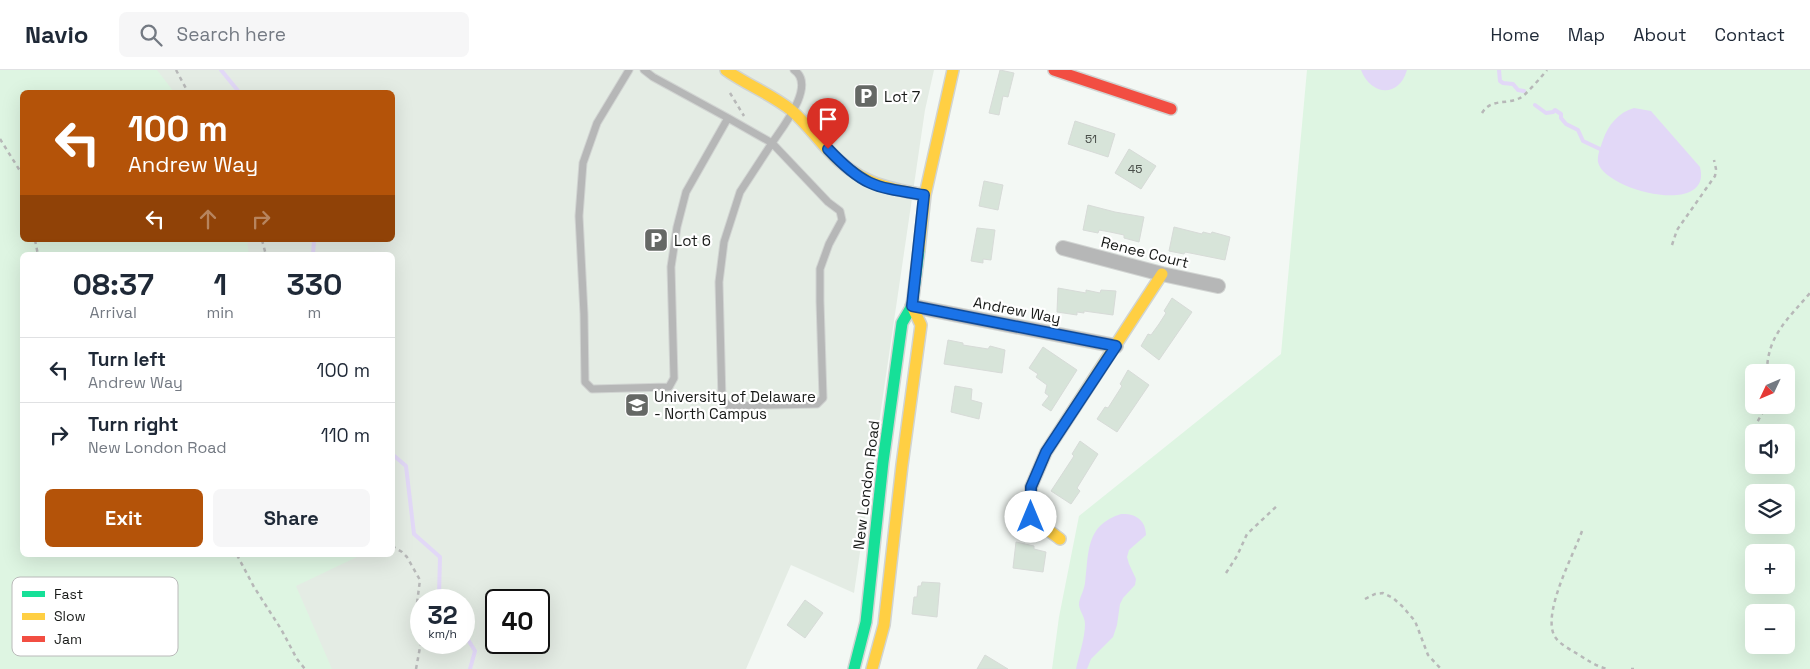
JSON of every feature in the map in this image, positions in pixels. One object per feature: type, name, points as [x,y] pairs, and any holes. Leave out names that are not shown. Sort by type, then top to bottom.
[{"type":"main road","points":[[726,70],[762,90],[808,124],[828,149],[854,175],[867,183],[882,188],[924,195]]},
{"type":"main road","name":"New London Road","points":[[854,669],[866,622],[883,462],[902,323],[912,306],[924,195],[953,70]]},
{"type":"main road","points":[[1054,70],[1171,109]]},
{"type":"main road","points":[[1060,540],[1031,517],[1031,487],[1046,452],[1162,274]]},
{"type":"main road","name":"New London Road","points":[[872,669],[884,625],[902,465],[921,325],[912,306]]},
{"type":"street","name":"Renee Court","points":[[1063,248],[1162,274],[1218,286]]},
{"type":"street","name":"Andrew Way","points":[[912,306],[1116,346]]},
{"type":"lane","points":[[629,70],[597,123],[583,163],[579,216],[585,382],[592,389],[669,387],[674,378],[670,268],[677,227],[686,192],[728,118]]},
{"type":"lane","points":[[644,70],[653,77],[772,143],[828,202],[840,211],[842,220],[828,244],[820,269],[823,398],[817,404],[729,406],[722,400],[719,282],[724,242],[740,192],[772,143],[802,93],[799,71]]},
{"type":"path","points":[[176,70],[187,90]]},
{"type":"path","points":[[1482,113],[1490,104],[1523,97],[1547,70]]},
{"type":"path","points":[[728,88],[747,120]]},
{"type":"path","points":[[0,139],[20,171]]},
{"type":"path","points":[[1672,245],[1677,230],[1714,176],[1716,169],[1714,160]]},
{"type":"path","points":[[1767,364],[1770,348],[1779,329],[1810,293]]},
{"type":"path","points":[[1226,573],[1237,556],[1247,534],[1278,505]]},
{"type":"path","points":[[1582,531],[1559,584],[1551,623],[1555,637],[1561,644],[1596,666],[1607,669]]},
{"type":"path","points":[[395,548],[406,557],[420,580],[419,589]]},
{"type":"path","points":[[238,557],[297,659],[305,669]]},
{"type":"path","points":[[1365,599],[1375,594],[1383,593],[1402,606],[1415,621],[1428,655],[1441,669]]},
{"type":"path","points":[[416,669],[419,654]]},
{"type":"shaded area","name":"University of Delaware - North Campus","points":[[0,70],[934,70],[925,110],[854,593],[791,565],[746,669],[0,669]]},
{"type":"shaded area","points":[[1361,70],[1407,70],[1398,85],[1392,89],[1385,90],[1371,85]]},
{"type":"shaded area","points":[[1634,108],[1651,111],[1700,167],[1700,183],[1690,192],[1675,195],[1656,194],[1618,182],[1604,172],[1598,159],[1605,134],[1619,116]]},
{"type":"shaded area","points":[[1121,514],[1139,518],[1144,525],[1146,535],[1129,550],[1127,557],[1136,579],[1135,585],[1120,604],[1113,637],[1091,659],[1087,669],[1076,669],[1085,629],[1079,602],[1084,586],[1091,541],[1101,525]]},
{"type":"green space","points":[[0,70],[157,70],[172,90],[20,90],[20,242],[247,242],[249,252],[20,252],[20,557],[357,557],[296,586],[332,669],[0,669]]},
{"type":"green space","points":[[1307,70],[1810,70],[1810,669],[1052,669],[1059,617],[1079,516],[1281,354]]},
{"type":"building","points":[[1000,70],[1014,73],[1008,97],[1003,96],[999,115],[989,113]]},
{"type":"building","points":[[1075,121],[1115,134],[1108,157],[1068,144]]},
{"type":"building","points":[[1129,149],[1156,166],[1141,189],[1115,173]]},
{"type":"building","points":[[984,181],[1003,185],[998,210],[979,206]]},
{"type":"building","points":[[1088,205],[1144,217],[1139,242],[1124,238],[1124,235],[1110,232],[1099,230],[1098,233],[1083,230]]},
{"type":"building","points":[[1174,227],[1202,234],[1203,232],[1211,234],[1212,232],[1230,237],[1225,260],[1185,252],[1184,254],[1169,251]]},
{"type":"building","points":[[977,228],[995,230],[991,260],[983,259],[983,263],[971,261]]},
{"type":"building","points":[[1058,288],[1086,293],[1086,290],[1100,293],[1101,290],[1116,291],[1113,315],[1084,311],[1084,313],[1077,312],[1077,315],[1057,312]]},
{"type":"building","points":[[1172,298],[1192,312],[1159,360],[1141,346],[1148,334],[1151,335],[1159,324]]},
{"type":"building","points":[[948,340],[963,343],[963,345],[988,349],[990,346],[1005,350],[1002,373],[944,364]]},
{"type":"building","points":[[1043,347],[1077,370],[1051,411],[1042,405],[1049,396],[1045,393],[1047,385],[1036,377],[1038,374],[1029,368]]},
{"type":"building","points":[[1128,370],[1149,385],[1117,432],[1097,419],[1105,407],[1108,408],[1122,386],[1120,384]]},
{"type":"building","points":[[955,386],[972,389],[971,400],[982,403],[979,419],[951,412]]},
{"type":"building","points":[[1080,441],[1098,454],[1077,488],[1080,491],[1071,504],[1051,491],[1074,456],[1072,454]]},
{"type":"building","points":[[1016,542],[1034,546],[1034,549],[1046,552],[1043,572],[1013,568]]},
{"type":"building","points":[[922,582],[940,583],[937,617],[912,614],[914,597],[917,597],[918,586],[921,586]]},
{"type":"building","points":[[805,600],[823,613],[805,638],[787,625]]},
{"type":"building","points":[[985,655],[1008,669],[977,669]]},
{"type":"waterway","points":[[221,70],[237,90]]},
{"type":"waterway","points":[[1499,70],[1500,81],[1513,84],[1518,90],[1524,91]]},
{"type":"waterway","points":[[1535,105],[1546,113],[1555,110],[1561,114],[1561,118],[1566,124],[1578,130],[1583,141],[1600,149]]},
{"type":"waterway","points":[[313,252],[314,242]]},
{"type":"waterway","points":[[395,457],[406,466],[414,534],[440,557],[439,589]]},
{"type":"waterway","points":[[470,669],[474,654]]},
{"type":"traffic: fast","points":[[854,669],[866,622],[883,462],[902,323],[912,306],[919,250]]},
{"type":"traffic: slow","points":[[726,70],[791,110],[838,160],[860,176],[897,190],[925,195]]},
{"type":"traffic: slow","points":[[919,250],[925,195],[953,70]]},
{"type":"traffic: slow","points":[[1060,539],[1031,517],[1031,487],[1046,452],[1162,274]]},
{"type":"traffic: slow","points":[[872,669],[884,625],[902,465],[921,325],[912,306]]},
{"type":"traffic: jam","points":[[1054,70],[1171,109]]},
{"type":"place","name":"Lot 7","points":[[866,96]]},
{"type":"place","name":"Lot 6","points":[[656,240]]},
{"type":"place","name":"University of Delaware - North Campus","points":[[637,405]]},
{"type":"route","points":[[828,149],[854,175],[867,183],[882,188],[924,195],[912,306],[1116,346],[1046,452],[1031,487],[1031,517]]}]
